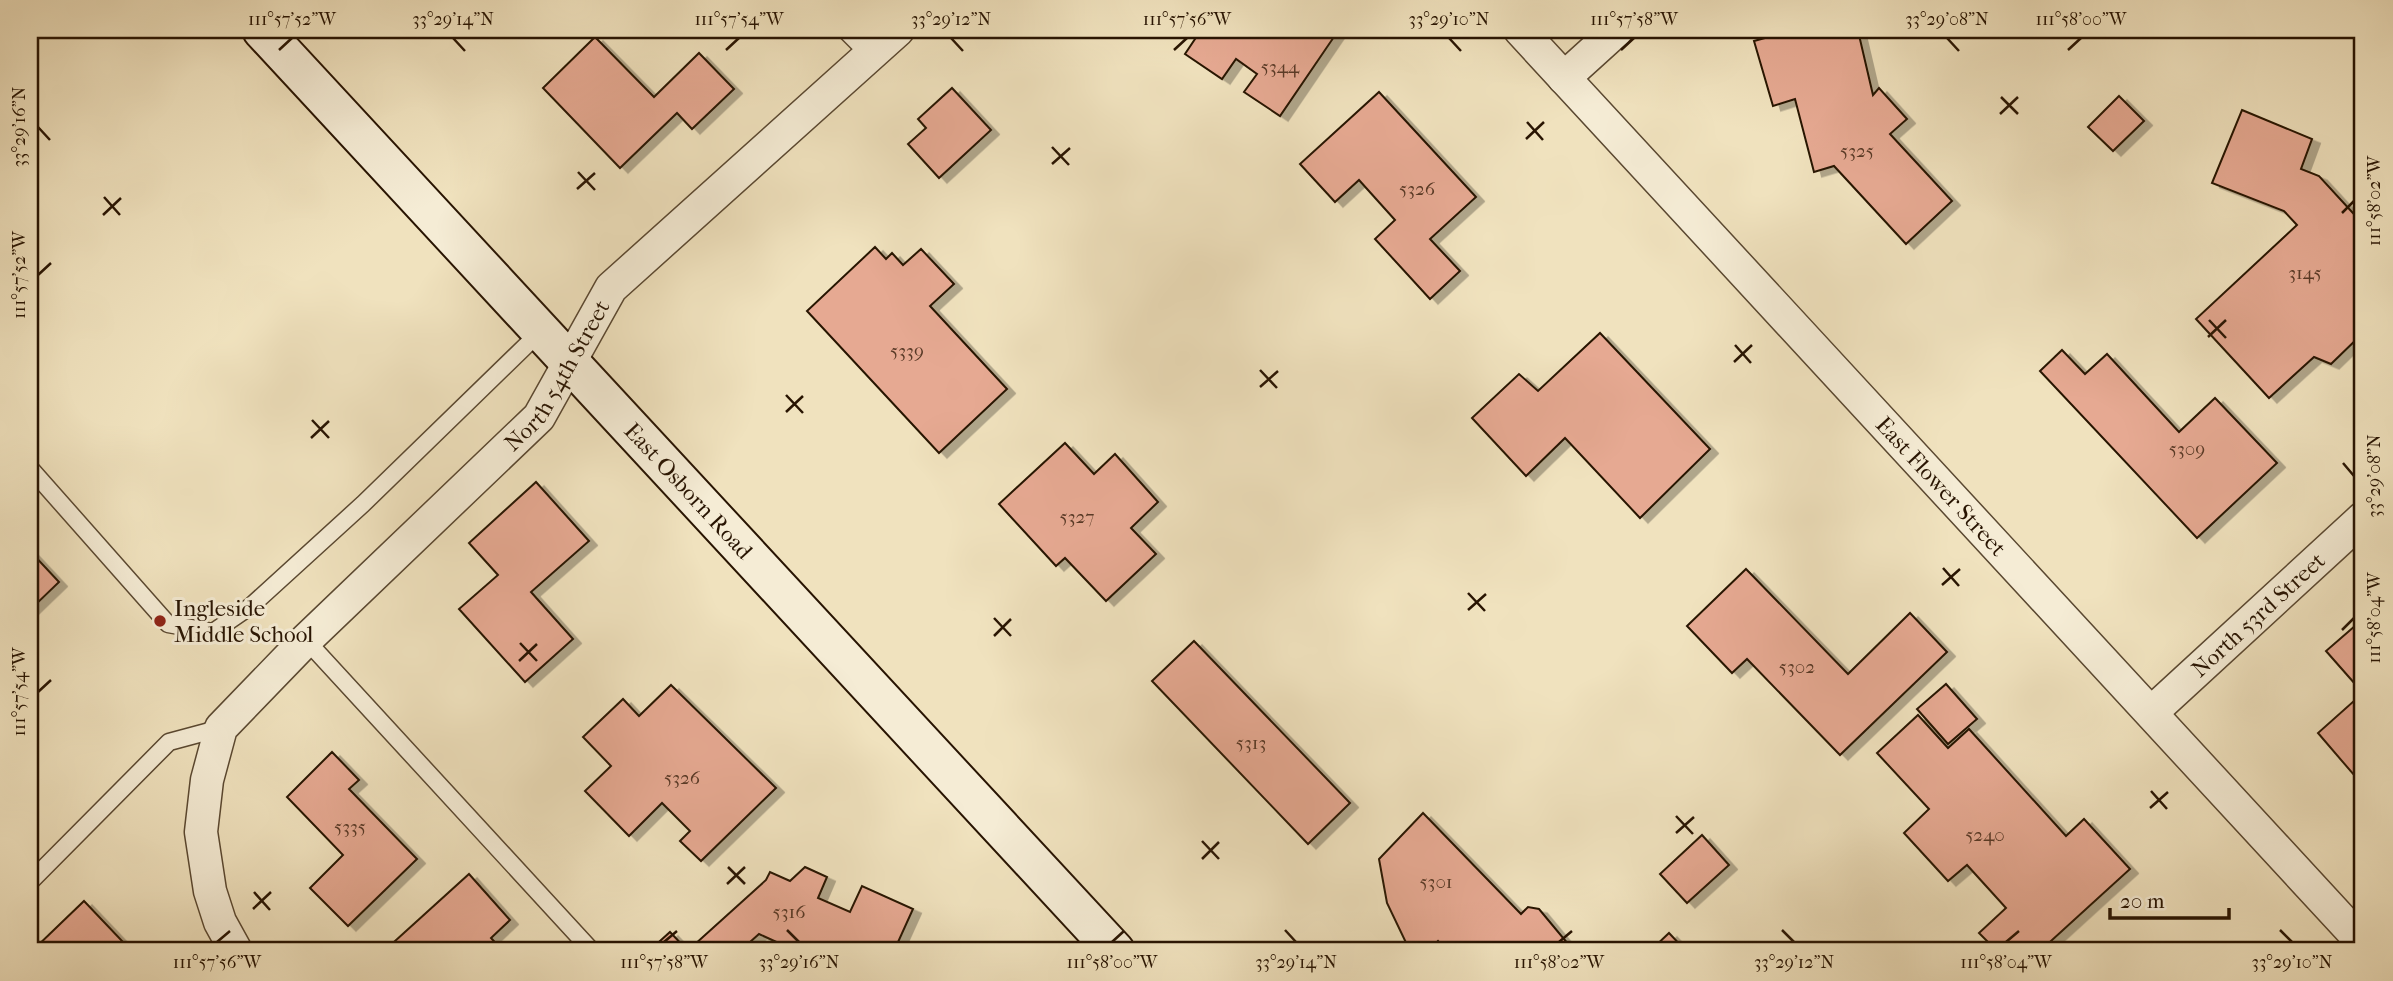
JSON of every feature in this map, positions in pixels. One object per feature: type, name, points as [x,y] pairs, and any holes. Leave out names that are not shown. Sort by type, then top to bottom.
[{"type":"street","name":"East Osborn Road","points":[[262,30],[543,330],[1115,951]]},
{"type":"street","name":"North 54th Street","points":[[221,728],[306,640],[539,417],[611,288],[898,30]]},
{"type":"street","name":"East Flower Street","points":[[1520,30],[2363,943]]},
{"type":"street","points":[[1564,78],[1617,30]]},
{"type":"street","name":"North 53rd Street","points":[[2152,712],[2363,518]]},
{"type":"street","points":[[221,728],[207,780],[201,832],[210,891],[220,922],[236,951]]},
{"type":"lane","points":[[845,30],[870,55]]},
{"type":"lane","points":[[30,468],[168,624],[213,632],[251,606],[363,504],[543,330]]},
{"type":"lane","points":[[306,640],[592,951]]},
{"type":"lane","points":[[30,883],[169,742],[221,728]]},
{"type":"building","points":[[1188,30],[1338,31],[1280,116],[1244,92],[1257,74],[1236,59],[1222,79],[1185,54],[1197,36]]},
{"type":"building","points":[[1794,30],[1844,30],[1845,36],[1859,35],[1873,95],[1879,88],[1907,119],[1890,134],[1952,201],[1906,244],[1834,166],[1814,172],[1795,99],[1773,106],[1754,41]]},
{"type":"building","points":[[595,37],[654,97],[699,53],[734,89],[692,129],[677,113],[620,168],[543,88]]},
{"type":"building","points":[[952,88],[991,130],[939,178],[908,144],[926,128],[918,119]]},
{"type":"building","points":[[1379,92],[1476,197],[1430,239],[1460,271],[1430,299],[1375,239],[1395,220],[1359,180],[1335,202],[1300,164]]},
{"type":"building","points":[[2119,96],[2144,121],[2113,151],[2088,127]]},
{"type":"building","points":[[2242,110],[2312,139],[2301,169],[2319,176],[2363,224],[2363,333],[2331,364],[2314,357],[2269,398],[2196,319],[2297,225],[2284,211],[2212,183]]},
{"type":"building","points":[[875,247],[886,259],[892,253],[903,265],[921,249],[954,284],[930,306],[1007,389],[939,453],[807,311]]},
{"type":"building","points":[[1600,333],[1710,449],[1640,518],[1565,438],[1526,476],[1472,418],[1519,374],[1538,391]]},
{"type":"building","points":[[2062,350],[2085,374],[2107,354],[2179,432],[2215,398],[2277,463],[2197,538],[2040,371]]},
{"type":"building","points":[[1065,443],[1094,474],[1115,454],[1158,502],[1131,528],[1156,554],[1106,601],[1065,558],[1056,566],[999,504]]},
{"type":"building","points":[[536,482],[589,541],[531,592],[573,639],[525,682],[459,609],[498,575],[469,543]]},
{"type":"building","points":[[30,551],[59,582],[30,610]]},
{"type":"building","points":[[1746,569],[1848,674],[1910,613],[1947,652],[1840,755],[1747,659],[1732,673],[1687,626]]},
{"type":"building","points":[[2363,619],[2363,693],[2326,651]]},
{"type":"building","points":[[1194,641],[1350,803],[1308,844],[1152,681]]},
{"type":"building","points":[[1946,684],[1977,719],[1948,744],[1917,709]]},
{"type":"building","points":[[671,685],[776,788],[701,861],[680,841],[690,831],[662,803],[629,836],[585,791],[611,766],[583,737],[623,699],[639,716]]},
{"type":"building","points":[[2363,693],[2363,780],[2357,773],[2354,775],[2318,733]]},
{"type":"building","points":[[1918,715],[1948,748],[1969,729],[2066,836],[2084,819],[2130,869],[2040,951],[1997,951],[1979,933],[2006,908],[1967,865],[1948,881],[1904,833],[1929,809],[1877,753]]},
{"type":"building","points":[[332,752],[359,780],[349,789],[417,859],[348,926],[310,888],[343,855],[287,797]]},
{"type":"building","points":[[1423,813],[1521,914],[1528,907],[1539,909],[1574,951],[1447,951],[1438,941],[1428,951],[1410,951],[1387,903],[1379,859]]},
{"type":"building","points":[[1702,835],[1729,865],[1687,903],[1660,874]]},
{"type":"building","points":[[805,867],[827,877],[818,898],[850,912],[862,886],[913,909],[894,951],[791,951],[792,949],[759,934],[740,951],[700,951],[694,945],[766,880],[770,872],[790,881]]},
{"type":"building","points":[[469,874],[510,920],[491,938],[503,951],[384,951]]},
{"type":"building","points":[[84,901],[123,942],[114,951],[32,951]]},
{"type":"building","points":[[670,932],[688,951],[649,951]]},
{"type":"building","points":[[1669,933],[1686,951],[1650,951]]},
{"type":"place","name":"Ingleside Middle School","points":[[160,621]]}]
